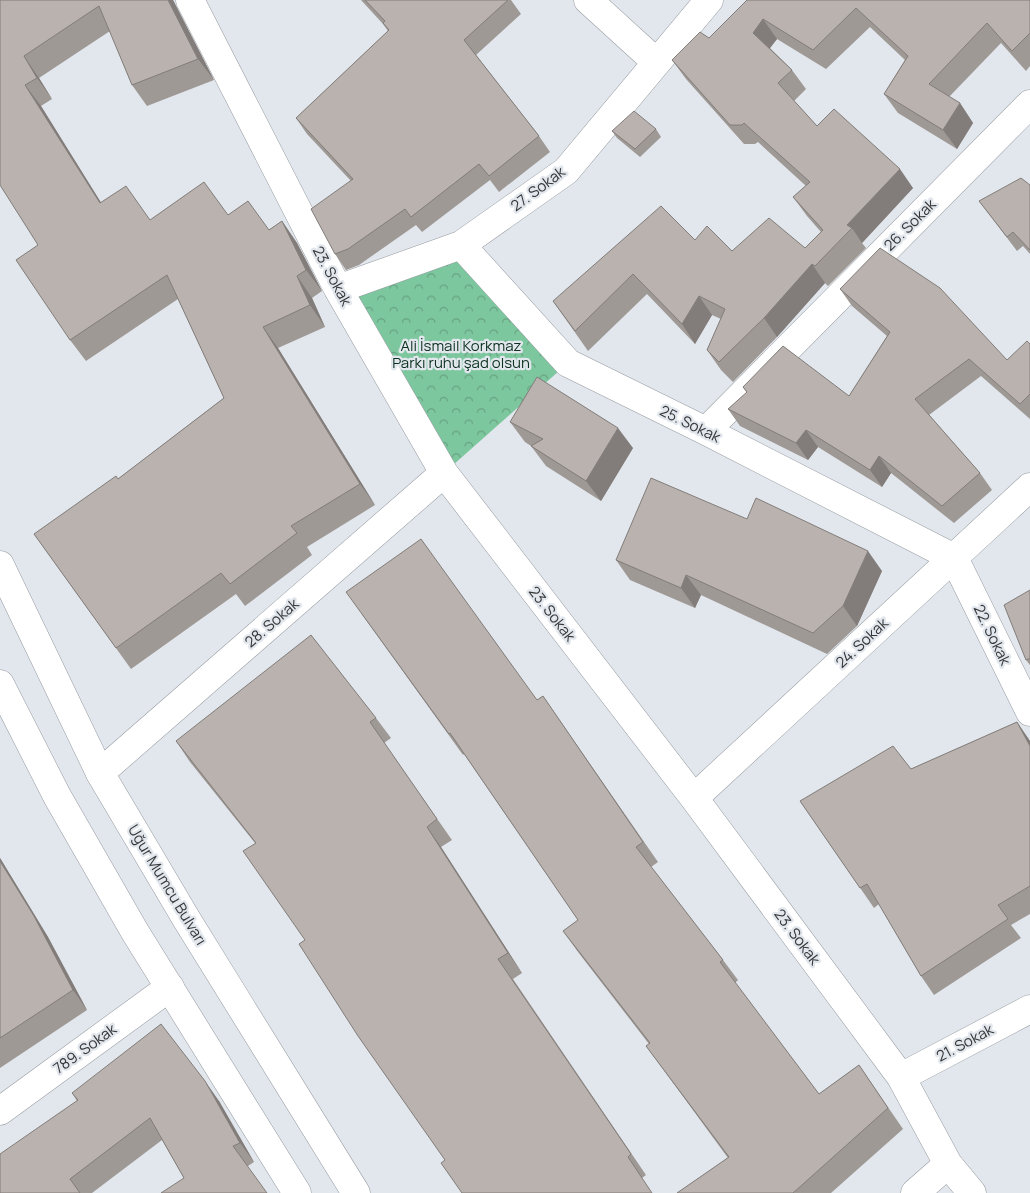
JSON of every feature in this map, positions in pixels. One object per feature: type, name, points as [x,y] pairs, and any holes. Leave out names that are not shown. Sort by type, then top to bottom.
[{"type":"street","name":"23. Sokak","points":[[190,0],[338,289],[444,473],[694,798],[901,1077],[948,1164],[972,1193]]},
{"type":"street","points":[[588,0],[656,62]]},
{"type":"street","name":"27. Sokak","points":[[338,289],[461,245],[566,171],[709,0]]},
{"type":"street","name":"26. Sokak","points":[[706,432],[1030,104]]},
{"type":"street","name":"25. Sokak","points":[[461,245],[568,364],[954,558]]},
{"type":"street","name":"28. Sokak","points":[[100,773],[444,473]]},
{"type":"street","name":"24. Sokak","points":[[694,798],[1030,487]]},
{"type":"street","name":"22. Sokak","points":[[954,558],[1030,712]]},
{"type":"street","name":"Uğur Mumcu Bulvarı","points":[[0,565],[100,773],[187,920],[356,1193]]},
{"type":"street","points":[[0,684],[57,796],[135,932],[297,1193]]},
{"type":"street","name":"789. Sokak","points":[[0,1111],[170,987]]},
{"type":"street","name":"21. Sokak","points":[[901,1077],[1030,1009]]},
{"type":"street","points":[[915,1193],[948,1164]]},
{"type":"green space","name":"Ali İsmail Korkmaz Parkı ruhu şad olsun","points":[[461,245],[568,363],[444,473],[338,289]]},
{"type":"building","points":[[0,0],[168,0],[198,59],[132,85],[99,6],[24,56],[37,78],[25,85],[100,203],[126,186],[150,220],[204,182],[228,215],[248,201],[269,230],[282,221],[306,270],[297,276],[310,305],[263,327],[360,484],[291,526],[297,533],[230,584],[221,573],[116,648],[34,534],[116,476],[118,479],[224,398],[167,275],[70,340],[16,260],[38,245],[0,185]]},
{"type":"building","points":[[365,0],[508,0],[464,40],[539,136],[489,176],[479,164],[411,217],[405,209],[348,249],[335,254],[311,209],[353,179],[296,118],[389,30],[383,23],[385,21]]},
{"type":"building","points":[[747,0],[1030,0],[1030,33],[1012,51],[987,23],[929,84],[960,103],[943,130],[884,94],[908,56],[856,8],[813,50],[763,19],[753,33],[792,70],[778,83],[817,126],[834,109],[900,169],[847,225],[852,228],[815,266],[812,264],[764,318],[719,362],[707,350],[725,309],[699,296],[682,324],[633,274],[575,331],[553,301],[661,206],[695,240],[707,226],[732,251],[769,218],[805,248],[823,230],[793,197],[810,182],[744,123],[742,125],[730,125],[672,60],[700,32],[709,38]]},
{"type":"building","points":[[634,111],[656,129],[635,149],[612,131]]},
{"type":"building","points":[[1021,178],[1030,185],[1030,250],[1013,232],[1007,237],[979,201]]},
{"type":"building","points":[[880,248],[940,288],[1007,360],[1027,341],[1030,344],[1030,394],[1020,404],[969,359],[915,399],[980,473],[942,506],[879,456],[870,470],[806,430],[796,443],[728,409],[747,392],[743,387],[783,346],[849,396],[890,332],[840,289]]},
{"type":"building","points":[[537,377],[618,428],[586,481],[531,446],[543,439],[510,422]]},
{"type":"building","points":[[651,478],[747,519],[756,498],[868,551],[843,606],[813,633],[686,575],[681,588],[616,560]]},
{"type":"building","points":[[421,539],[537,700],[543,696],[643,842],[636,847],[723,960],[720,962],[819,1094],[859,1065],[888,1108],[793,1193],[677,1193],[729,1157],[646,1046],[650,1043],[563,931],[578,920],[450,733],[346,592]]},
{"type":"building","points":[[1030,590],[1030,658],[1026,660],[1004,605]]},
{"type":"building","points":[[311,635],[376,718],[370,722],[437,819],[427,827],[508,953],[498,959],[631,1154],[628,1157],[652,1193],[462,1193],[441,1163],[445,1160],[358,1036],[299,944],[305,940],[243,851],[256,843],[176,741]]},
{"type":"building","points":[[1017,722],[1030,746],[1030,886],[998,905],[1008,919],[921,976],[867,884],[860,888],[800,801],[893,746],[911,769]]},
{"type":"building","points":[[0,861],[34,916],[73,990],[0,1038]]},
{"type":"building","points":[[161,1024],[205,1081],[240,1143],[233,1146],[267,1193],[161,1193],[184,1178],[150,1118],[70,1179],[80,1193],[0,1193],[0,1154],[78,1100],[72,1093]]}]
